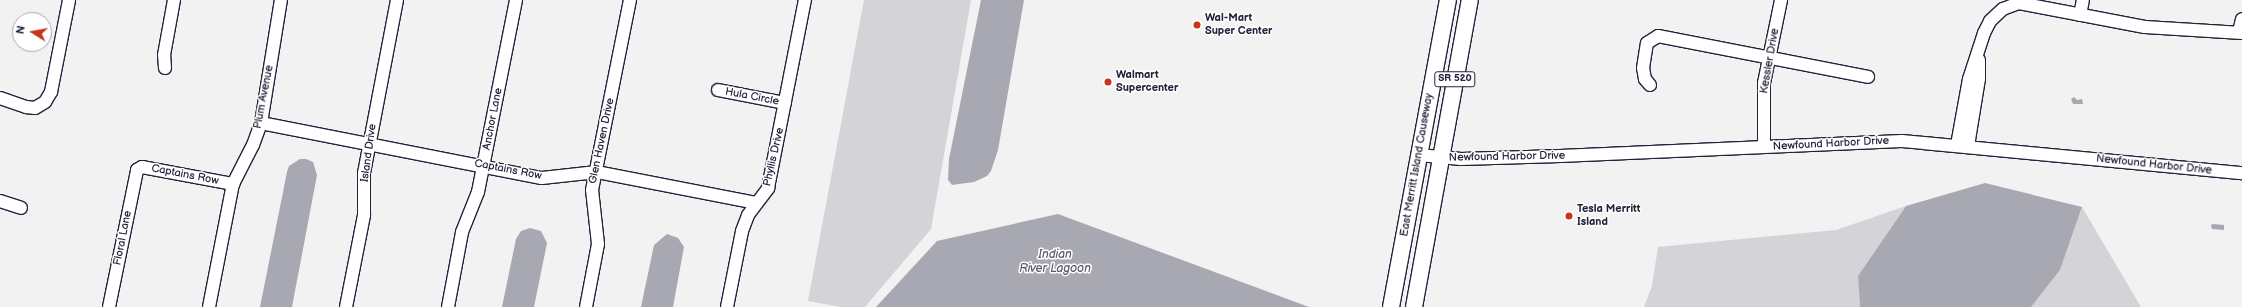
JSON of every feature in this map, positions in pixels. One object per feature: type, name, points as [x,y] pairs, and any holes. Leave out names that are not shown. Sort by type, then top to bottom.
[{"type":"main road","name":"East Merritt Island Causeway","points":[[1391,307],[1448,0]]},
{"type":"main road","name":"East Merritt Island Causeway","points":[[1414,307],[1470,0]]},
{"type":"street","points":[[0,98],[26,108],[35,108],[45,102],[51,92],[69,0]]},
{"type":"street","points":[[166,68],[164,55],[174,0]]},
{"type":"street","name":"Plum Avenue","points":[[210,307],[233,184],[253,146],[261,122],[281,0]]},
{"type":"street","name":"Island Drive","points":[[346,307],[364,215],[364,173],[397,0]]},
{"type":"street","name":"Anchor Lane","points":[[448,307],[462,232],[475,202],[484,165],[516,0]]},
{"type":"street","name":"Glen Haven Drive","points":[[586,307],[598,244],[592,190],[597,172],[630,0]]},
{"type":"street","name":"Phyllis Drive","points":[[727,307],[742,231],[756,202],[768,188],[805,0]]},
{"type":"street","name":"Kessler Drive","points":[[1764,147],[1763,98],[1769,58],[1781,0]]},
{"type":"street","points":[[2080,15],[2083,0]]},
{"type":"street","points":[[1963,145],[1969,79],[1980,52],[1984,33],[1990,21],[2003,9],[2019,3],[2145,27],[2241,33],[2242,19]]},
{"type":"street","points":[[1650,85],[1643,68],[1648,43],[1658,36],[1868,77]]},
{"type":"street","name":"Hula Circle","points":[[718,90],[785,103]]},
{"type":"street","name":"Captains Row","points":[[261,122],[484,165],[542,178],[597,172],[756,202]]},
{"type":"street","name":"Newfound Harbor Drive","points":[[1419,155],[1442,158],[1598,155],[1902,141],[1963,145],[2242,173]]},
{"type":"street","name":"Captains Row","points":[[137,170],[142,168],[233,184]]},
{"type":"street","name":"Floral Lane","points":[[109,307],[137,170]]},
{"type":"street","points":[[0,201],[21,208]]},
{"type":"shaded area","points":[[864,0],[971,0],[931,229],[865,307],[840,307],[808,301]]},
{"type":"shaded area","points":[[1906,206],[1858,276],[1860,307],[1644,307],[1652,286],[1658,247],[1836,230]]},
{"type":"shaded area","points":[[2082,207],[2141,307],[2031,307],[2060,270]]},
{"type":"water","points":[[981,0],[1024,0],[998,150],[991,171],[987,176],[974,182],[952,185],[948,180],[949,159]]},
{"type":"water","points":[[2074,97],[2077,100],[2082,99],[2083,104],[2073,104],[2071,99]]},
{"type":"water","points":[[300,159],[306,159],[313,162],[317,175],[292,307],[260,307],[287,172],[289,166]]},
{"type":"water","points":[[1985,183],[2082,207],[2060,270],[2031,307],[1860,307],[1858,276],[1906,206]]},
{"type":"water","name":"Indian River Lagoon","points":[[1058,214],[1309,307],[876,307],[937,241]]},
{"type":"water","points":[[2211,225],[2224,225],[2224,230],[2212,229]]},
{"type":"water","points":[[530,228],[541,231],[547,243],[534,307],[502,307],[516,239],[521,231]]},
{"type":"water","points":[[667,234],[678,238],[684,247],[673,307],[641,307],[654,245]]},
{"type":"place","name":"Wal-Mart Super Center","points":[[1197,25]]},
{"type":"place","name":"Walmart Supercenter","points":[[1108,82]]},
{"type":"place","name":"Tesla Merritt Island","points":[[1569,216]]}]
